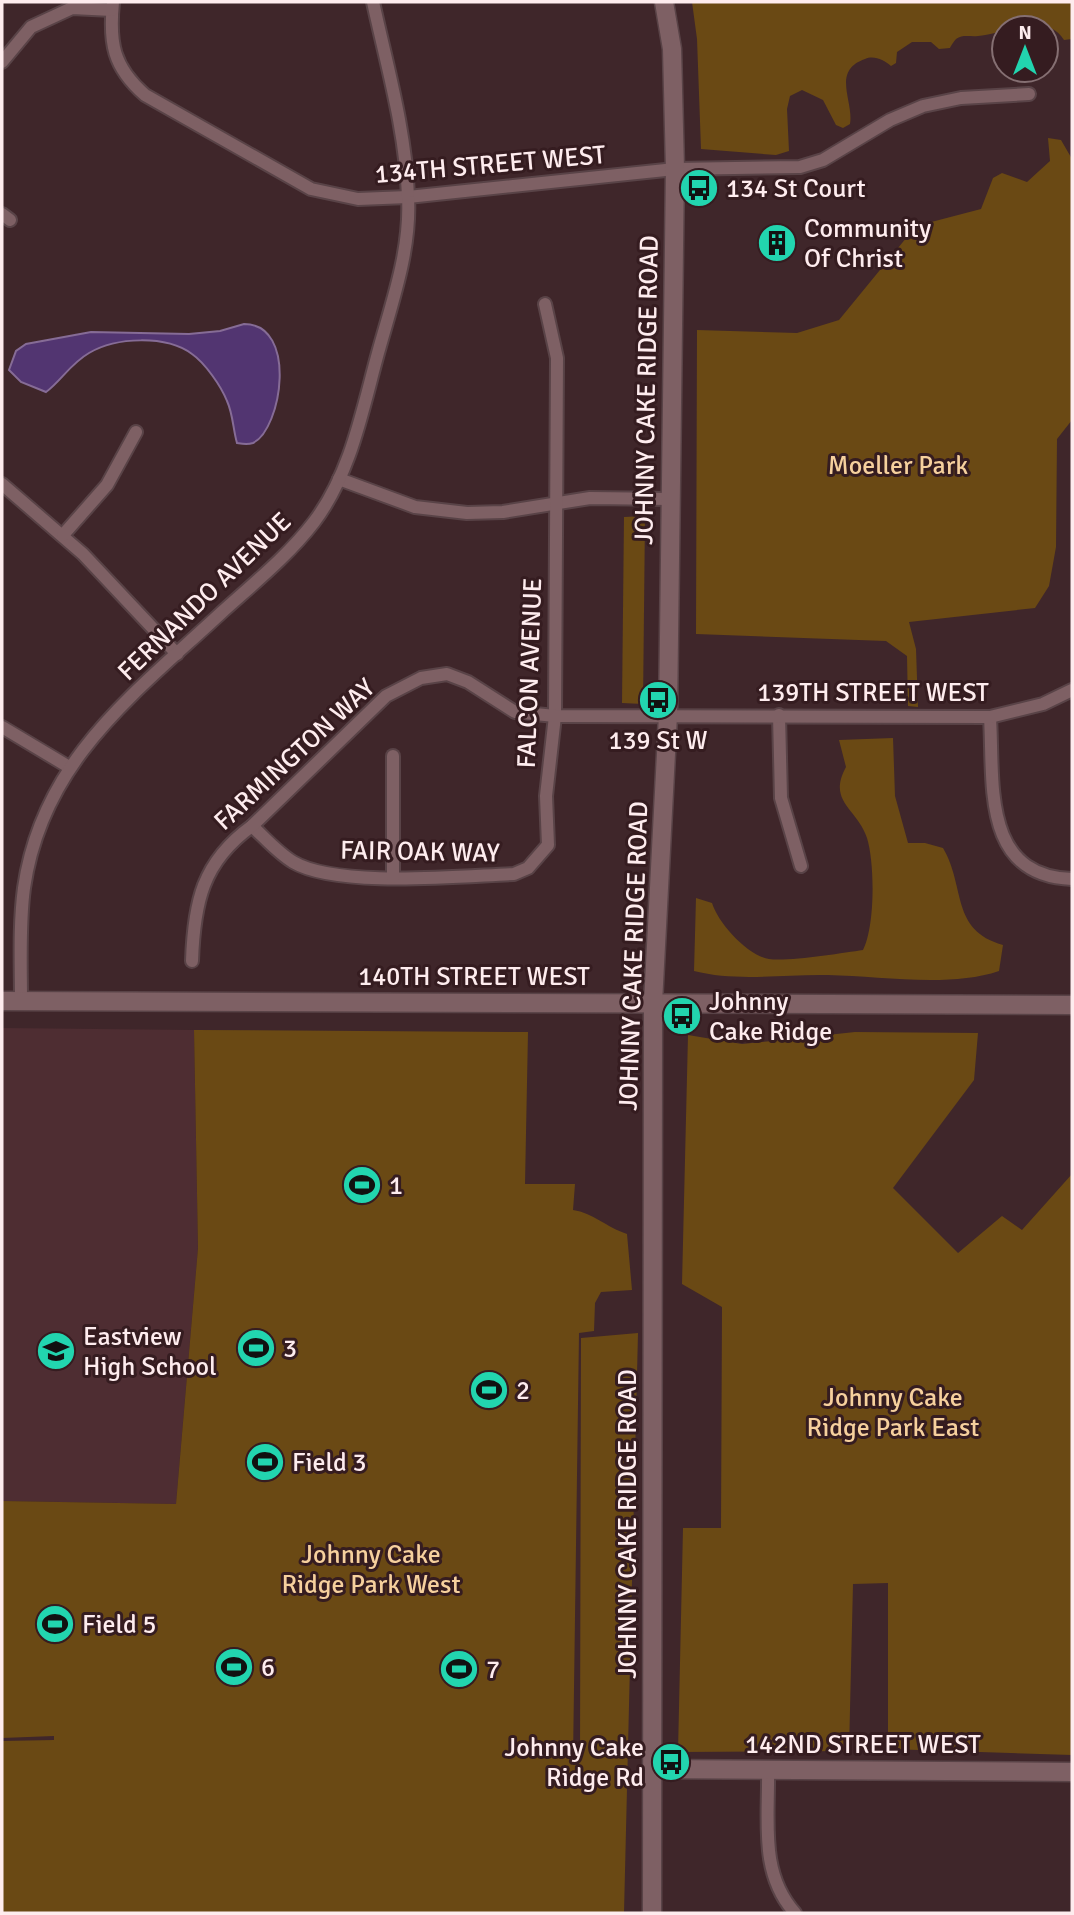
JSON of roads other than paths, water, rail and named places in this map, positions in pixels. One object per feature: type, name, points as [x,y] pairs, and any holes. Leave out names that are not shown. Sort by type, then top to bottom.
[{"type":"street","name":"FERNANDO AVENUE","points":[[21,1002],[22,906],[28,866],[48,806],[69,767],[104,723],[300,539],[328,500],[352,444],[406,240],[408,197],[397,115],[373,2]]},
{"type":"street","name":"JOHNNY CAKE RIDGE ROAD","points":[[652,1913],[653,1003],[668,715],[675,169],[672,49],[664,2]]},
{"type":"street","name":"134TH STREET WEST","points":[[112,6],[113,54],[128,80],[145,96],[311,189],[358,199],[408,197],[675,169],[800,167],[823,160],[890,120],[923,107],[961,98],[1029,94]]},
{"type":"street","points":[[2,62],[31,27],[72,8],[112,6]]},
{"type":"street","name":"FALCON AVENUE","points":[[545,304],[557,358],[555,716],[546,796],[548,845]]},
{"type":"street","points":[[63,535],[107,485],[136,432]]},
{"type":"street","points":[[339,479],[390,500],[441,511],[503,512],[590,498],[671,499]]},
{"type":"street","points":[[2,484],[63,535],[177,654]]},
{"type":"street","name":"FARMINGTON WAY","points":[[192,961],[194,915],[210,873],[227,845],[252,827],[386,696],[421,678],[447,674],[468,682],[515,712],[555,716],[668,715]]},
{"type":"street","name":"139TH STREET WEST","points":[[668,715],[990,716],[1043,704],[1072,690]]},
{"type":"street","points":[[779,715],[781,798],[801,866]]},
{"type":"street","points":[[990,716],[998,820],[1006,845],[1013,856],[1031,871],[1072,879]]},
{"type":"street","points":[[2,727],[69,767]]},
{"type":"street","points":[[393,756],[393,877]]},
{"type":"street","name":"FAIR OAK WAY","points":[[252,827],[292,861],[315,871],[393,877],[514,874],[528,868],[548,845]]},
{"type":"street","name":"140TH STREET WEST","points":[[2,1001],[1072,1005]]},
{"type":"street","name":"142ND STREET WEST","points":[[653,1769],[1072,1772]]},
{"type":"street","points":[[768,1770],[769,1866],[778,1891],[794,1913]]},
{"type":"place","name":"134 St Court","points":[[699,188]]},
{"type":"place","name":"Community Of Christ","points":[[777,243]]},
{"type":"place","name":"139 St W","points":[[658,700]]},
{"type":"place","name":"Johnny Cake Ridge","points":[[682,1016]]},
{"type":"place","name":"1","points":[[362,1185]]},
{"type":"place","name":"3","points":[[256,1348]]},
{"type":"place","name":"Eastview High School","points":[[56,1351]]},
{"type":"place","name":"2","points":[[489,1390]]},
{"type":"place","name":"Field 3","points":[[265,1462]]},
{"type":"place","name":"Field 5","points":[[55,1624]]},
{"type":"place","name":"6","points":[[234,1667]]},
{"type":"place","name":"7","points":[[459,1669]]},
{"type":"place","name":"Johnny Cake Ridge Rd","points":[[671,1762]]},
{"type":"park label","name":"Moeller Park","points":[[898,465]]},
{"type":"park label","name":"Johnny Cake Ridge Park East","points":[[893,1412]]},
{"type":"park label","name":"Johnny Cake Ridge Park West","points":[[371,1569]]}]
